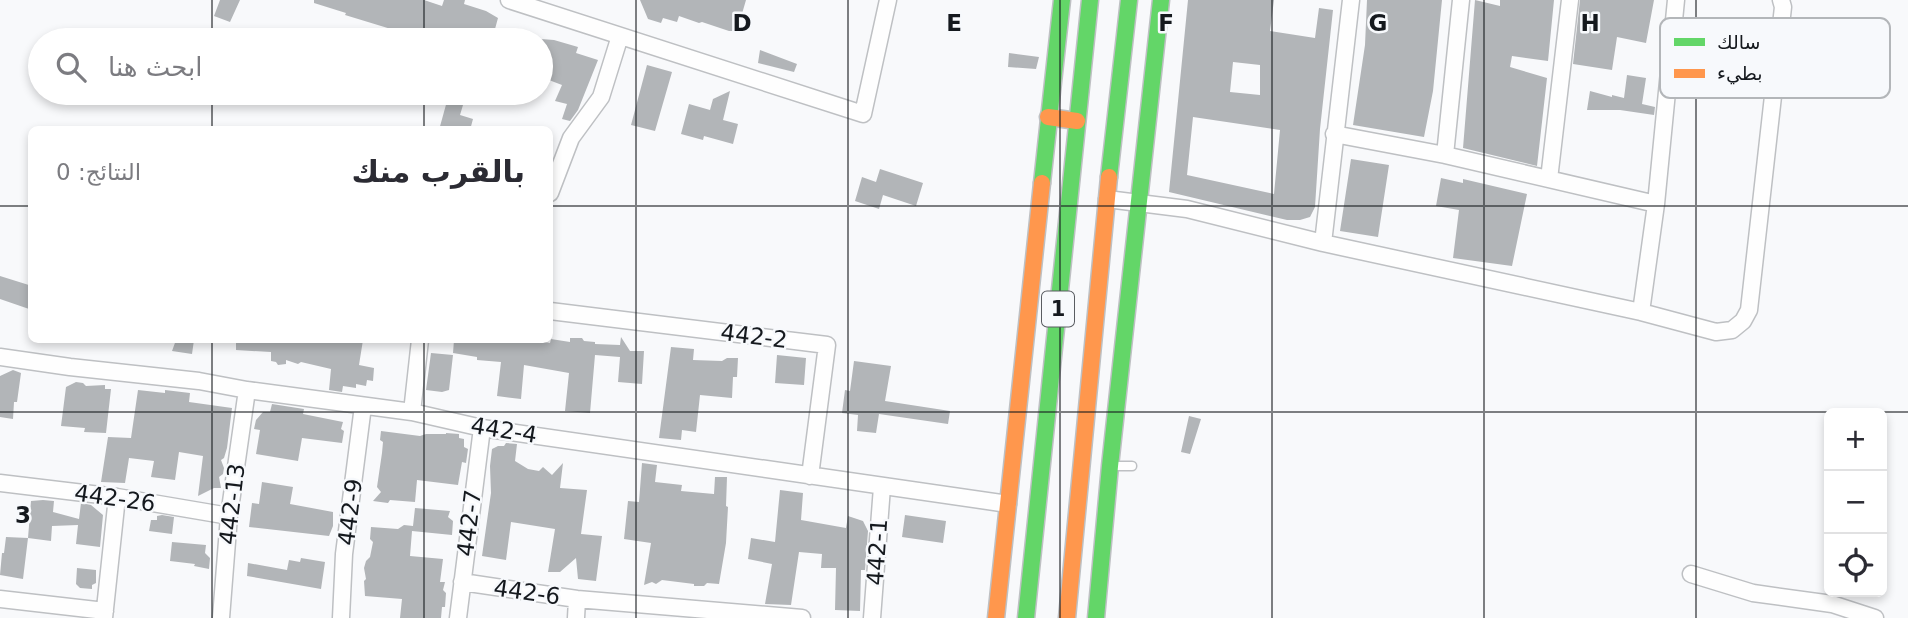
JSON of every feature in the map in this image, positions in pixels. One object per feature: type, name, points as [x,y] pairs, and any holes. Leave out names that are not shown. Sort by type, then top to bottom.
[{"type":"main road","points":[[996,618],[1062,0]]},
{"type":"main road","name":"1","points":[[1026,618],[1090,0]]},
{"type":"main road","name":"1","points":[[1067,618],[1129,0]]},
{"type":"main road","points":[[1096,618],[1161,0]]},
{"type":"main road","points":[[1048,117],[1077,121]]},
{"type":"street","points":[[509,0],[863,114],[888,0]]},
{"type":"street","points":[[1323,243],[1351,0]]},
{"type":"street","points":[[1445,155],[1461,0]]},
{"type":"street","points":[[1549,179],[1570,0]]},
{"type":"street","points":[[1674,18],[1676,0]]},
{"type":"street","points":[[1781,0],[1782,18]]},
{"type":"street","points":[[553,186],[572,138],[601,97],[620,36]]},
{"type":"street","points":[[1641,312],[1656,204],[1666,98]]},
{"type":"street","points":[[1107,199],[1186,209],[1323,243],[1641,312],[1716,332],[1732,330],[1743,321],[1749,310],[1773,98]]},
{"type":"street","points":[[1334,134],[1445,155],[1656,204]]},
{"type":"street","name":"442-2","points":[[553,312],[827,345],[810,476]]},
{"type":"street","points":[[412,412],[420,343]]},
{"type":"street","name":"442-4","points":[[0,357],[200,380],[247,390],[412,412],[482,428],[1007,504]]},
{"type":"street","name":"442-13","points":[[221,618],[229,516],[247,390]]},
{"type":"street","name":"442-9","points":[[341,618],[344,555],[363,407]]},
{"type":"street","name":"442-7","points":[[458,618],[482,428]]},
{"type":"street","name":"442-26","points":[[0,483],[117,497],[229,516]]},
{"type":"street","name":"442-1","points":[[872,618],[882,487]]},
{"type":"street","points":[[0,599],[104,614],[117,497]]},
{"type":"street","points":[[1691,574],[1753,593],[1832,604],[1875,618]]},
{"type":"street","name":"442-6","points":[[462,582],[577,599],[802,618]]},
{"type":"street","points":[[576,618],[577,599]]},
{"type":"lane","points":[[1110,466],[1132,466]]},
{"type":"building","points":[[220,0],[240,0],[230,22],[214,16]]},
{"type":"building","points":[[314,0],[424,0],[442,6],[444,0],[465,0],[464,4],[498,18],[495,28],[388,28],[314,3]]},
{"type":"building","points":[[640,0],[746,0],[737,31],[729,31],[679,16],[677,22],[663,18],[661,23],[648,19]]},
{"type":"building","points":[[1188,0],[1274,0],[1270,31],[1315,38],[1319,8],[1333,10],[1320,129],[1315,207],[1310,217],[1287,220],[1169,192]],"holes":[[[1233,62],[1260,65],[1260,95],[1230,92]],[[1193,117],[1280,130],[1274,194],[1187,175]]]},
{"type":"building","points":[[1367,0],[1442,0],[1433,91],[1424,137],[1353,125],[1365,45]]},
{"type":"building","points":[[1475,0],[1500,6],[1500,0],[1554,0],[1548,61],[1512,56],[1510,67],[1547,78],[1537,166],[1463,148]]},
{"type":"building","points":[[1580,0],[1654,0],[1646,43],[1617,37],[1612,70],[1573,64]]},
{"type":"building","points":[[553,40],[578,47],[576,53],[598,60],[578,110],[570,121],[562,119],[567,104],[555,101],[562,85],[553,82]]},
{"type":"building","points":[[760,50],[797,64],[794,72],[758,63]]},
{"type":"building","points":[[1009,53],[1039,57],[1036,69],[1008,67]]},
{"type":"building","points":[[647,65],[672,72],[655,131],[631,125]]},
{"type":"building","points":[[1627,75],[1646,78],[1642,104],[1655,107],[1654,115],[1620,110],[1587,110],[1590,91],[1624,98]]},
{"type":"building","points":[[730,91],[723,120],[738,124],[733,144],[704,136],[703,140],[681,134],[689,104],[710,110],[713,99]]},
{"type":"building","points":[[446,105],[463,105],[460,115],[473,119],[471,126],[440,126]]},
{"type":"building","points":[[1351,159],[1389,165],[1378,237],[1340,231]]},
{"type":"building","points":[[880,169],[923,183],[916,206],[883,195],[879,209],[855,201],[862,177],[876,182]]},
{"type":"building","points":[[1441,178],[1463,183],[1463,179],[1527,194],[1512,266],[1453,258],[1459,210],[1436,206]]},
{"type":"building","points":[[0,276],[28,285],[28,309],[0,299]]},
{"type":"building","points":[[621,337],[630,351],[644,351],[642,384],[618,382],[620,357],[595,355],[590,413],[565,411],[569,373],[524,365],[521,399],[497,396],[501,362],[477,360],[477,357],[453,353],[454,343],[553,343],[553,339],[570,342],[570,338],[582,338],[595,344],[620,345]]},
{"type":"building","points":[[175,343],[194,343],[192,354],[172,351]]},
{"type":"building","points":[[236,343],[363,343],[359,365],[374,368],[373,381],[367,380],[366,386],[356,384],[356,388],[343,386],[342,392],[329,390],[331,369],[286,360],[286,364],[278,365],[271,361],[271,352],[236,350]]},
{"type":"building","points":[[671,347],[694,349],[693,360],[722,361],[738,358],[737,377],[733,377],[732,398],[700,395],[696,432],[682,430],[681,440],[659,438]]},
{"type":"building","points":[[431,353],[453,355],[449,390],[426,390]]},
{"type":"building","points":[[777,355],[806,358],[804,385],[775,383]]},
{"type":"building","points":[[854,361],[891,366],[885,401],[950,411],[948,424],[879,414],[876,433],[857,431],[858,415],[842,413],[845,390],[850,391]]},
{"type":"building","points":[[13,370],[21,373],[13,419],[0,417],[0,376]]},
{"type":"building","points":[[76,382],[86,386],[105,385],[105,389],[111,389],[106,433],[84,432],[85,428],[61,426],[66,387]]},
{"type":"building","points":[[138,390],[190,393],[189,402],[232,408],[227,448],[221,460],[224,468],[219,477],[221,488],[214,488],[198,496],[203,456],[179,452],[175,480],[151,477],[154,461],[129,458],[125,483],[101,482],[108,437],[131,438]]},
{"type":"building","points":[[272,404],[304,409],[303,414],[343,422],[342,443],[302,438],[298,461],[256,454],[260,430],[254,429],[256,420],[263,412],[270,412]]},
{"type":"building","points":[[1189,416],[1201,419],[1190,454],[1181,452]]},
{"type":"building","points":[[381,431],[420,436],[459,434],[459,438],[464,439],[464,447],[468,449],[466,463],[462,462],[458,485],[417,480],[415,502],[373,501],[381,492],[377,487],[383,442],[380,440]]},
{"type":"building","points":[[506,443],[517,444],[515,461],[528,469],[539,471],[543,467],[552,475],[563,463],[560,488],[587,490],[581,534],[602,536],[596,581],[578,579],[576,558],[560,572],[548,572],[555,529],[511,522],[506,560],[482,556],[491,493],[492,449]]},
{"type":"building","points":[[642,463],[657,465],[655,482],[682,485],[681,491],[714,494],[715,477],[727,477],[726,543],[719,584],[694,586],[662,580],[656,584],[652,582],[644,585],[651,543],[624,539],[628,501],[639,502]]},
{"type":"building","points":[[262,482],[293,487],[290,504],[333,512],[333,526],[329,536],[249,527],[252,503],[259,504]]},
{"type":"building","points":[[780,490],[803,493],[801,520],[846,528],[848,516],[863,521],[868,531],[865,570],[861,570],[860,611],[835,610],[836,568],[821,568],[822,554],[799,552],[791,605],[765,604],[772,564],[748,559],[751,538],[775,542]]},
{"type":"building","points":[[31,501],[54,501],[53,512],[79,519],[81,503],[91,505],[103,515],[100,547],[76,544],[78,525],[52,526],[51,541],[28,538]]},
{"type":"building","points":[[415,508],[450,511],[448,517],[453,521],[452,535],[412,531],[410,556],[443,559],[440,582],[445,582],[443,590],[446,593],[441,618],[400,618],[402,599],[365,596],[364,568],[373,542],[370,539],[371,527],[398,529],[404,525],[413,526]]},
{"type":"building","points":[[905,515],[946,521],[943,543],[902,537]]},
{"type":"building","points":[[157,516],[174,517],[172,534],[149,531],[151,520],[157,520]]},
{"type":"building","points":[[6,537],[28,538],[23,579],[0,575]]},
{"type":"building","points":[[172,542],[206,545],[205,553],[210,558],[209,569],[170,561]]},
{"type":"building","points":[[301,558],[325,562],[321,589],[247,576],[248,563],[287,570],[289,560],[300,562]]},
{"type":"building","points":[[77,568],[96,570],[96,583],[92,585],[92,589],[80,588],[76,584]]},
{"type":"traffic: fast","points":[[1042,183],[1062,0]]},
{"type":"traffic: fast","points":[[1026,618],[1090,0]]},
{"type":"traffic: fast","points":[[1109,177],[1129,0]]},
{"type":"traffic: fast","points":[[1096,618],[1161,0]]},
{"type":"traffic: slow","points":[[1048,117],[1077,121]]},
{"type":"traffic: slow","points":[[1067,618],[1109,177]]},
{"type":"traffic: slow","points":[[996,618],[1042,183]]}]
